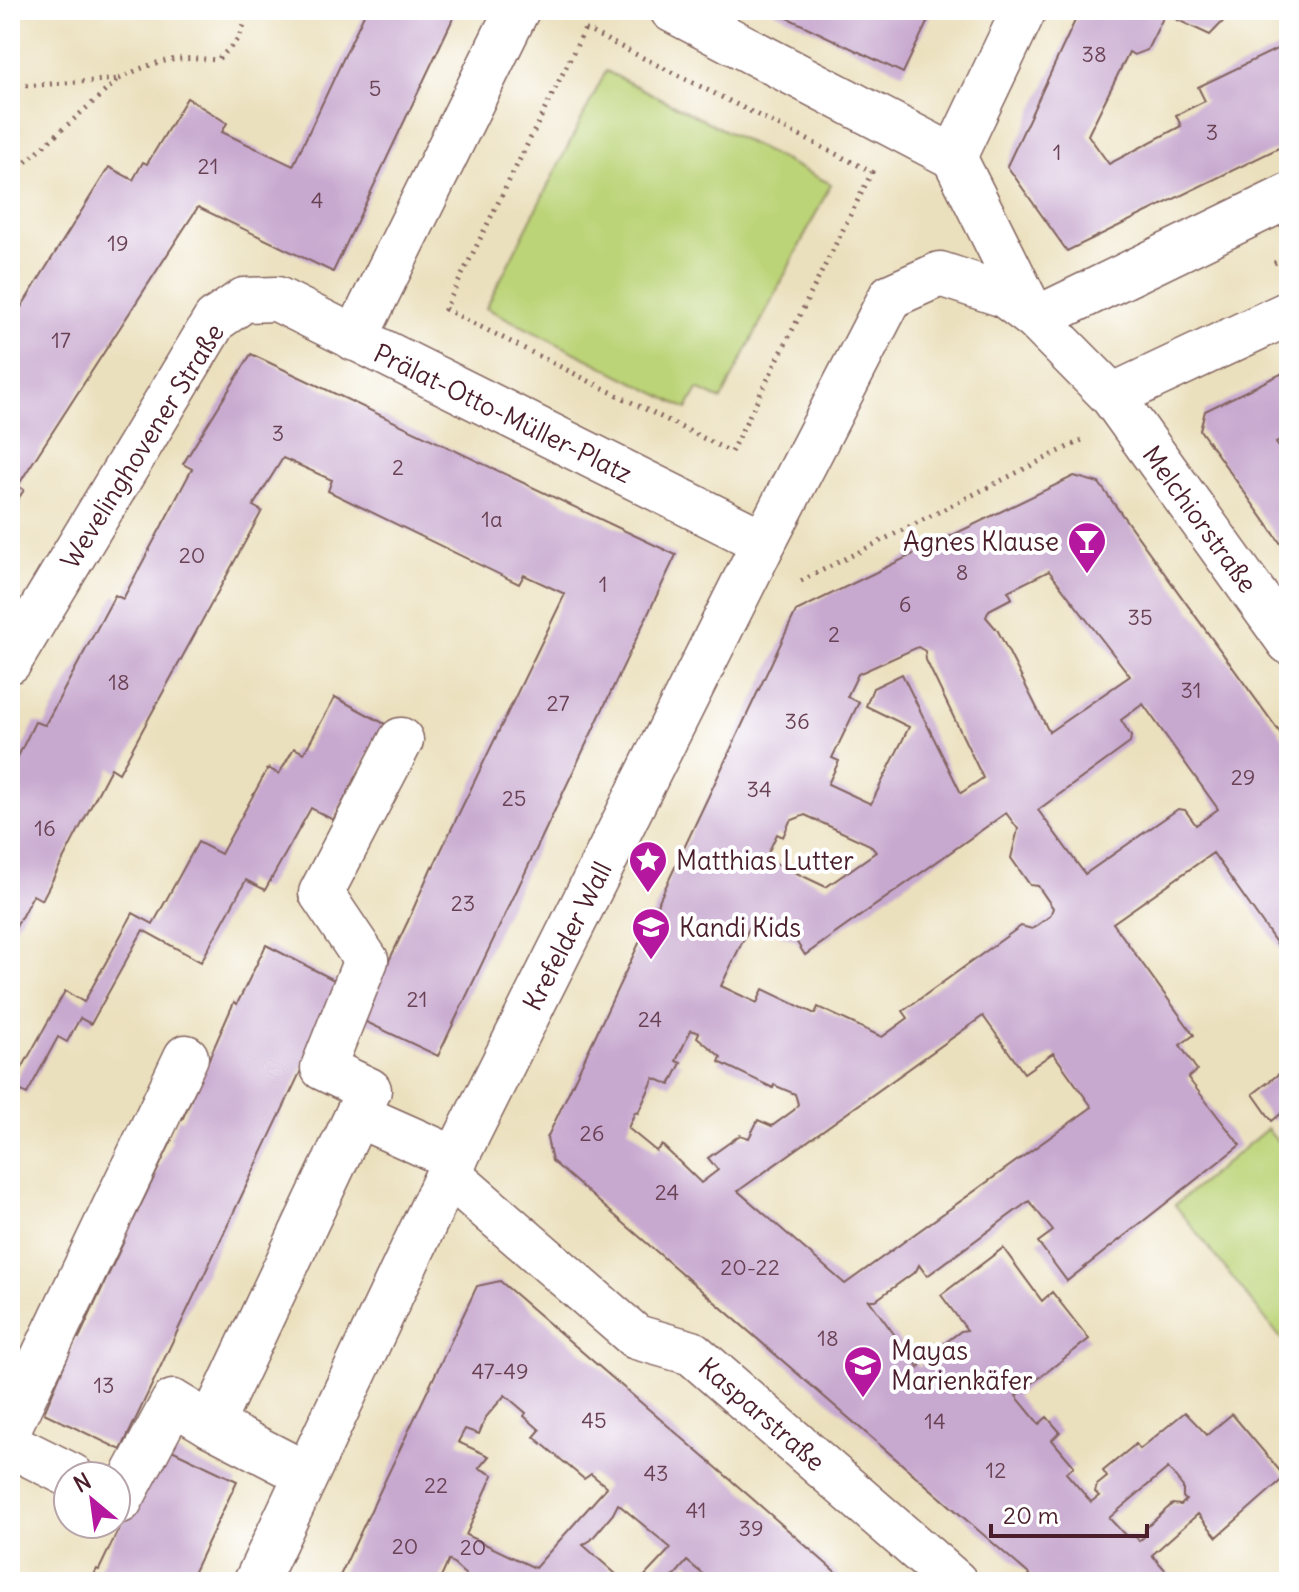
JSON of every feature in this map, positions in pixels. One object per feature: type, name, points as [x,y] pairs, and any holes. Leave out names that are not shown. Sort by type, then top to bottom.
[{"type":"street","name":"Prälat-Otto-Müller-Platz","points":[[517,10],[355,339],[764,542]]},
{"type":"street","points":[[672,10],[954,157],[1034,318],[1289,196]]},
{"type":"street","points":[[954,157],[1024,10]]},
{"type":"street","name":"Krefelder Wall","points":[[256,1582],[452,1167],[764,542],[891,296],[940,274],[1004,295],[1034,318]]},
{"type":"street","name":"Wevelinghovener Straße","points":[[10,661],[215,320],[244,300],[277,299],[355,339]]},
{"type":"street","points":[[1119,407],[1289,313]]},
{"type":"street","name":"Melchiorstraße","points":[[1034,318],[1119,407],[1289,642]]},
{"type":"street","points":[[211,1425],[369,1090],[323,1068],[366,960],[321,893],[401,740]]},
{"type":"street","points":[[54,1460],[12,1422],[186,1057]]},
{"type":"street","name":"Kasparstraße","points":[[357,1115],[452,1167],[636,1337],[692,1353],[955,1582]]},
{"type":"street","points":[[132,1479],[173,1402],[306,1474]]},
{"type":"path","points":[[10,176],[119,79],[150,63],[193,58],[217,60],[243,31],[247,10]]},
{"type":"path","points":[[585,29],[872,172],[731,452],[445,309],[585,29]]},
{"type":"path","points":[[10,87],[119,79]]},
{"type":"path","points":[[795,584],[1119,407]]},
{"type":"green space","points":[[606,71],[831,184],[721,400],[698,389],[687,409],[486,308]]},
{"type":"green space","points":[[1267,1129],[1289,1155],[1289,1337],[1283,1341],[1175,1205]]},
{"type":"building","points":[[366,10],[457,10],[333,272],[198,207],[24,476],[18,486],[24,490],[10,511],[10,325],[109,167],[133,180],[143,162],[147,164],[187,98],[227,123],[222,132],[293,166]]},
{"type":"building","points":[[771,10],[933,10],[903,73]]},
{"type":"building","points":[[1080,10],[1234,10],[1210,35],[1165,14],[1147,50],[1134,55],[1129,52],[1088,135],[1109,164],[1181,126],[1176,115],[1205,101],[1198,87],[1289,43],[1289,143],[1067,251],[1007,166]]},
{"type":"building","points":[[251,354],[676,555],[438,1056],[360,1019],[386,959],[389,961],[565,594],[524,575],[519,584],[328,491],[332,480],[283,458],[253,506],[262,511],[119,773],[111,768],[42,900],[33,895],[10,938],[10,773],[35,722],[45,725],[115,595],[123,599],[192,469],[183,464]]},
{"type":"building","points":[[1289,370],[1289,434],[1276,443],[1289,461],[1289,555],[1200,430],[1205,411]]},
{"type":"building","points":[[1074,476],[1099,483],[1289,745],[1289,961],[1213,853],[1113,923],[1194,1035],[1180,1045],[1197,1070],[1188,1078],[1240,1145],[1067,1281],[1038,1242],[1053,1231],[1029,1201],[927,1276],[919,1265],[916,1271],[876,1300],[869,1300],[919,1368],[922,1360],[961,1331],[967,1330],[941,1295],[1003,1248],[1042,1301],[1052,1292],[1089,1339],[1016,1396],[1039,1424],[1047,1417],[1060,1432],[1052,1440],[1074,1466],[1066,1473],[1091,1502],[1099,1496],[1095,1492],[1097,1485],[1107,1477],[1103,1471],[1136,1444],[1140,1449],[1185,1412],[1207,1435],[1232,1414],[1285,1477],[1217,1537],[1198,1514],[1152,1555],[1176,1582],[1038,1582],[552,1161],[547,1138],[796,611]],"holes":[[[1049,571],[1130,676],[1049,732],[998,631],[986,617],[989,610],[1012,598],[1008,591]],[[918,647],[925,651],[926,660],[983,778],[961,793],[902,674],[873,688],[866,706],[909,727],[871,804],[828,784],[839,761],[832,758],[859,702],[847,697],[858,674]],[[1143,704],[1218,809],[1196,825],[1185,810],[1178,809],[1085,874],[1038,810],[1130,743],[1131,736],[1121,720]],[[1006,813],[1018,829],[1011,858],[1030,885],[1038,886],[1053,908],[1050,916],[1032,929],[1021,926],[903,1011],[908,1018],[882,1037],[818,1007],[815,1014],[763,989],[757,1003],[721,986],[751,924],[796,941],[805,955]],[[805,815],[870,845],[876,852],[826,887],[773,862],[767,855],[777,834],[783,837],[790,821]],[[983,1016],[1024,1073],[1053,1053],[1092,1107],[845,1284],[738,1191]],[[691,1030],[699,1033],[697,1037],[721,1057],[719,1062],[773,1088],[774,1085],[795,1094],[798,1104],[772,1126],[758,1120],[749,1138],[740,1135],[708,1158],[718,1170],[701,1183],[662,1145],[656,1151],[628,1128],[654,1078],[670,1085],[681,1063],[676,1061]],[[1168,1468],[1183,1487],[1186,1500],[1181,1505],[1172,1504],[1145,1529],[1145,1536],[1139,1541],[1136,1537],[1126,1536],[1109,1518]]]},
{"type":"building","points":[[335,697],[385,724],[333,820],[311,808],[265,890],[246,880],[201,962],[143,930],[91,1024],[80,1018],[67,1042],[58,1037],[27,1094],[12,1086],[65,991],[84,1002],[133,913],[153,924],[198,842],[221,854],[268,768],[279,774],[294,748],[304,753]]},
{"type":"building","points":[[266,945],[342,984],[121,1450],[44,1413],[76,1337],[79,1338],[131,1221],[172,1140],[170,1138],[179,1118],[182,1120],[234,1002],[237,1004]]},
{"type":"building","points":[[1289,1066],[1289,1107],[1272,1121],[1253,1094]]},
{"type":"building","points":[[500,1281],[847,1582],[700,1582],[705,1576],[687,1561],[669,1582],[639,1582],[671,1548],[618,1504],[591,1540],[583,1545],[625,1582],[479,1582],[468,1577],[449,1560],[439,1582],[337,1582],[477,1286]],"holes":[[[505,1395],[526,1413],[524,1416],[540,1430],[534,1437],[584,1479],[591,1474],[607,1487],[535,1568],[466,1535],[493,1475],[479,1468],[489,1456],[458,1442],[465,1429],[479,1434],[486,1417]]]},
{"type":"building","points":[[159,1444],[237,1481],[189,1582],[90,1582],[113,1540],[132,1540],[132,1501]]},
{"type":"place","name":"Agnes Klause","points":[[1087,575]]},
{"type":"place","name":"Matthias Lutter","points":[[648,894]]},
{"type":"place","name":"Kandi Kids","points":[[651,961]]},
{"type":"place","name":"Mayas Marienkäfer","points":[[863,1399]]}]
